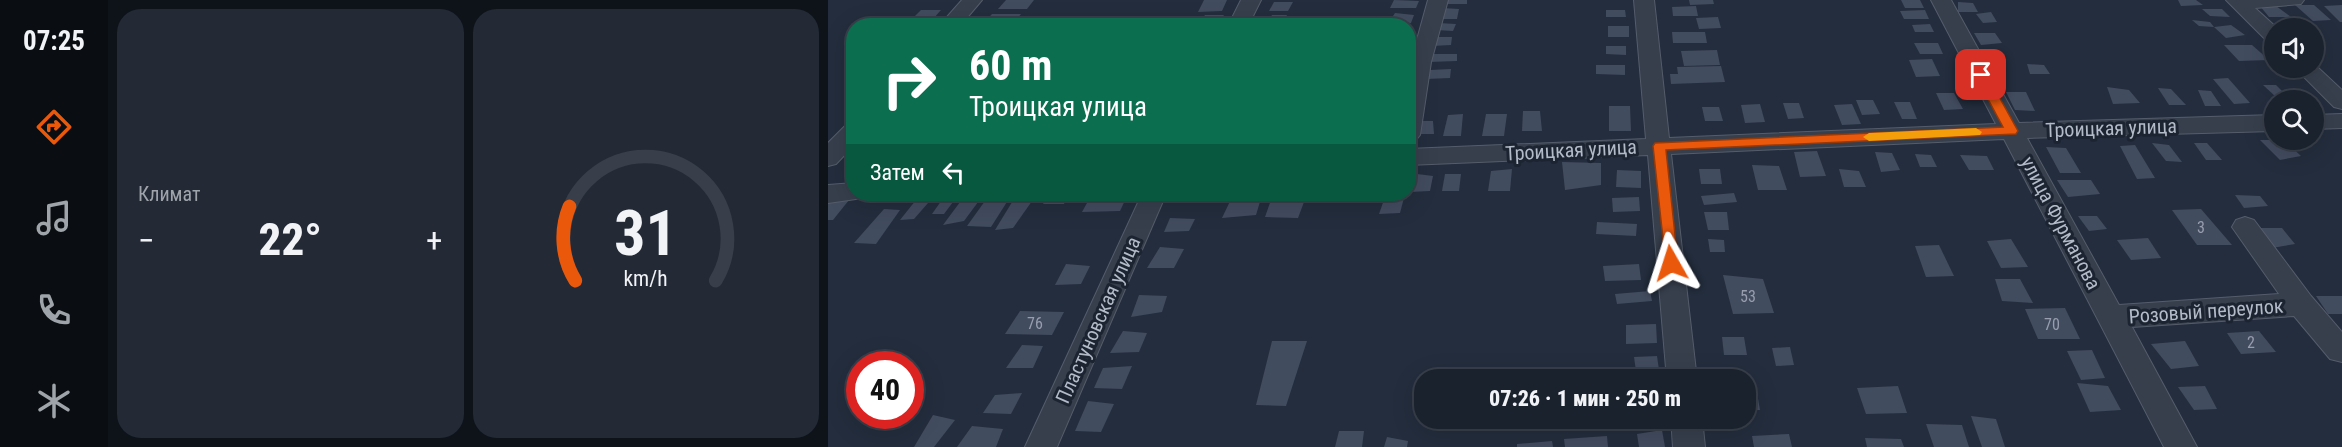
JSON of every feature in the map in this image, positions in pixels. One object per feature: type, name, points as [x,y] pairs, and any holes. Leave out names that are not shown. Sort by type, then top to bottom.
[{"type":"street","points":[[956,18],[972,0]]},
{"type":"street","points":[[1242,18],[1251,0]]},
{"type":"street","points":[[1416,90],[1421,62],[1438,0]]},
{"type":"street","points":[[1644,0],[1681,369]]},
{"type":"street","name":"улица Фурманова","points":[[1941,0],[2181,447]]},
{"type":"street","points":[[2237,1],[2294,0]]},
{"type":"street","points":[[2237,1],[2264,27]]},
{"type":"street","points":[[2317,78],[2342,102]]},
{"type":"street","points":[[2324,122],[2342,122]]},
{"type":"street","name":"Троицкая улица","points":[[1416,157],[2012,131],[2264,123]]},
{"type":"street","points":[[828,158],[846,139]]},
{"type":"street","points":[[828,194],[846,193]]},
{"type":"street","name":"Пластуновская улица","points":[[1041,447],[1151,201]]},
{"type":"street","name":"Розовый переулок","points":[[2245,227],[2301,304],[2340,350]]},
{"type":"street","name":"Розовый переулок","points":[[2111,317],[2301,304]]},
{"type":"street","points":[[1687,429],[1689,447]]},
{"type":"building","points":[[1006,0],[1034,0],[1027,9],[998,9]]},
{"type":"building","points":[[1204,0],[1227,0],[1222,11],[1198,12]]},
{"type":"building","points":[[1394,0],[1419,1],[1416,8],[1390,8]]},
{"type":"building","points":[[1446,0],[1467,0],[1467,4],[1445,4]]},
{"type":"building","points":[[1689,0],[1713,0],[1714,4],[1690,5]]},
{"type":"building","points":[[1901,0],[1920,0],[1924,8],[1905,8]]},
{"type":"building","points":[[2178,0],[2196,0],[2203,5],[2181,6]]},
{"type":"building","points":[[1274,2],[1293,2],[1288,11],[1269,11]]},
{"type":"building","points":[[1958,2],[1973,3],[1978,12],[1958,12]]},
{"type":"building","points":[[2295,5],[2314,5],[2331,20],[2324,20],[2324,18],[2310,18]]},
{"type":"building","points":[[2342,5],[2342,22],[2324,6]]},
{"type":"building","points":[[1696,6],[1698,16],[1673,16],[1672,7]]},
{"type":"building","points":[[2260,6],[2276,6],[2291,17],[2269,17]]},
{"type":"building","points":[[1442,8],[1459,9],[1457,19],[1439,19]]},
{"type":"building","points":[[2202,9],[2222,9],[2230,17],[2210,16]]},
{"type":"building","points":[[921,10],[941,10],[934,18],[913,18]]},
{"type":"building","points":[[1606,10],[1625,10],[1626,17],[1606,17]]},
{"type":"building","points":[[1925,10],[1929,19],[1904,19],[1900,11]]},
{"type":"building","points":[[1991,12],[1997,22],[1983,23],[1976,14]]},
{"type":"building","points":[[1395,13],[1414,15],[1413,18],[1392,18]]},
{"type":"building","points":[[992,14],[1021,14],[1018,18],[988,18]]},
{"type":"building","points":[[1205,15],[1224,15],[1222,18],[1203,18]]},
{"type":"building","points":[[1272,15],[1287,15],[1286,18],[1270,18]]},
{"type":"building","points":[[1718,17],[1721,28],[1699,29],[1696,18]]},
{"type":"building","points":[[2192,20],[2210,22],[2214,27],[2199,26]]},
{"type":"building","points":[[1438,23],[1456,24],[1453,31],[1436,30]]},
{"type":"building","points":[[1930,24],[1934,32],[1915,32],[1912,25]]},
{"type":"building","points":[[2231,25],[2245,35],[2226,38],[2214,27]]},
{"type":"building","points":[[1608,26],[1629,26],[1629,37],[1608,37]]},
{"type":"building","points":[[1672,32],[1705,32],[1707,43],[1673,43]]},
{"type":"building","points":[[1974,33],[1995,33],[2002,43],[1981,45]]},
{"type":"building","points":[[1435,37],[1452,37],[1451,45],[1432,46]]},
{"type":"building","points":[[1914,43],[1938,43],[1943,54],[1920,54]]},
{"type":"building","points":[[2224,45],[2252,45],[2264,56],[2264,60],[2239,61]]},
{"type":"building","points":[[1606,46],[1626,46],[1626,55],[1606,54]]},
{"type":"building","points":[[1717,50],[1720,65],[1684,66],[1681,51]]},
{"type":"building","points":[[1432,54],[1457,54],[1457,61],[1429,62]]},
{"type":"building","points":[[1932,59],[1940,76],[1916,77],[1909,60]]},
{"type":"building","points":[[2027,64],[2044,65],[2050,74],[2030,74]]},
{"type":"building","points":[[1596,65],[1625,65],[1625,75],[1596,74]]},
{"type":"building","points":[[1721,66],[1725,82],[1671,84],[1670,74],[1678,74],[1677,67]]},
{"type":"building","points":[[1451,69],[1450,78],[1426,79],[1430,70]]},
{"type":"building","points":[[2228,78],[2250,103],[2234,104],[2213,79]]},
{"type":"building","points":[[2263,85],[2276,85],[2281,90],[2268,90]]},
{"type":"building","points":[[2107,87],[2129,90],[2140,103],[2113,104]]},
{"type":"building","points":[[2158,88],[2171,89],[2186,105],[2169,105]]},
{"type":"building","points":[[2198,90],[2211,91],[2221,106],[2205,106]]},
{"type":"building","points":[[2006,92],[2026,92],[2035,111],[2015,110]]},
{"type":"building","points":[[1936,93],[1954,93],[1963,109],[1944,110]]},
{"type":"building","points":[[1856,100],[1873,100],[1880,114],[1862,115]]},
{"type":"building","points":[[1894,102],[1910,102],[1917,119],[1902,119]]},
{"type":"building","points":[[1783,103],[1799,103],[1804,118],[1788,119]]},
{"type":"building","points":[[1760,104],[1765,122],[1745,123],[1741,105]]},
{"type":"building","points":[[1852,104],[1861,124],[1842,125],[1834,105]]},
{"type":"building","points":[[1609,106],[1630,106],[1631,131],[1609,131]]},
{"type":"building","points":[[1702,107],[1719,107],[1723,121],[1705,121]]},
{"type":"building","points":[[1523,111],[1540,111],[1542,131],[1522,131]]},
{"type":"building","points":[[1463,114],[1461,136],[1443,136],[1448,115]]},
{"type":"building","points":[[1486,114],[1507,114],[1504,136],[1482,136]]},
{"type":"building","points":[[1420,121],[1433,121],[1434,134],[1417,134]]},
{"type":"building","points":[[2152,143],[2169,145],[2182,162],[2166,161]]},
{"type":"building","points":[[2194,143],[2207,143],[2222,160],[2206,160]]},
{"type":"building","points":[[2135,145],[2155,178],[2137,179],[2120,146]]},
{"type":"building","points":[[2046,147],[2066,148],[2081,173],[2060,173]]},
{"type":"building","points":[[2270,150],[2295,150],[2301,156],[2280,160]]},
{"type":"building","points":[[1817,151],[1826,176],[1800,177],[1794,152]]},
{"type":"building","points":[[1875,152],[1892,153],[1900,170],[1881,172]]},
{"type":"building","points":[[1915,154],[1931,155],[1937,167],[1920,167]]},
{"type":"building","points":[[1960,155],[1987,156],[1994,170],[1969,170]]},
{"type":"building","points":[[1562,162],[1601,163],[1601,185],[1565,190]]},
{"type":"building","points":[[1752,165],[1779,166],[1787,190],[1758,190]]},
{"type":"building","points":[[1512,169],[1510,191],[1488,191],[1491,171]]},
{"type":"building","points":[[1699,169],[1720,169],[1722,184],[1701,184]]},
{"type":"building","points":[[1839,169],[1859,171],[1866,187],[1844,187]]},
{"type":"building","points":[[1617,170],[1641,171],[1641,188],[1616,187]]},
{"type":"building","points":[[1417,174],[1433,176],[1430,191],[1416,192]]},
{"type":"building","points":[[1445,174],[1461,174],[1459,191],[1442,191]]},
{"type":"building","points":[[2057,180],[2091,180],[2100,194],[2068,197]]},
{"type":"building","points":[[1734,193],[1737,202],[1704,205],[1701,196]]},
{"type":"building","points":[[2235,195],[2260,196],[2268,206],[2244,208]]},
{"type":"building","points":[[1639,197],[1640,211],[1613,212],[1612,198]]},
{"type":"building","points":[[828,199],[848,201],[833,220],[828,220]]},
{"type":"building","points":[[915,201],[930,201],[914,219],[900,220]]},
{"type":"building","points":[[941,201],[954,201],[944,214],[932,214]]},
{"type":"building","points":[[961,201],[979,201],[964,221],[943,225]]},
{"type":"building","points":[[985,201],[1008,201],[991,227],[967,226]]},
{"type":"building","points":[[1013,201],[1032,201],[1013,228],[995,230]]},
{"type":"building","points":[[1045,201],[1065,201],[1064,204],[1043,204]]},
{"type":"building","points":[[1088,201],[1125,201],[1120,211],[1082,212]]},
{"type":"building","points":[[1230,201],[1260,201],[1256,215],[1222,218]]},
{"type":"building","points":[[1271,201],[1304,201],[1298,218],[1265,217]]},
{"type":"building","points":[[1384,201],[1403,201],[1400,213],[1379,214]]},
{"type":"building","points":[[884,209],[900,210],[876,244],[854,243]]},
{"type":"building","points":[[2201,209],[2232,245],[2197,245],[2172,210]]},
{"type":"building","points":[[1704,212],[1727,212],[1729,230],[1708,230]]},
{"type":"building","points":[[2078,216],[2097,216],[2107,229],[2089,231]]},
{"type":"building","points":[[1170,218],[1195,219],[1189,231],[1164,232]]},
{"type":"building","points":[[1597,222],[1637,224],[1636,236],[1596,234]]},
{"type":"building","points":[[2259,228],[2282,228],[2295,244],[2272,248]]},
{"type":"building","points":[[2148,238],[2161,258],[2131,260],[2117,240]]},
{"type":"building","points":[[1708,239],[1724,240],[1725,252],[1710,252]]},
{"type":"building","points":[[2011,239],[2028,267],[2001,268],[1987,241]]},
{"type":"building","points":[[1939,245],[1954,276],[1926,277],[1915,246]]},
{"type":"building","points":[[1160,247],[1184,249],[1174,268],[1147,268]]},
{"type":"building","points":[[1066,264],[1090,266],[1081,284],[1055,285]]},
{"type":"building","points":[[1639,264],[1641,280],[1605,281],[1603,266]]},
{"type":"building","points":[[1723,275],[1763,279],[1774,313],[1733,314]]},
{"type":"building","points":[[1995,279],[2020,279],[2033,303],[2002,301]]},
{"type":"building","points":[[1650,291],[1652,301],[1617,304],[1615,294]]},
{"type":"building","points":[[1139,295],[1167,296],[1162,312],[1131,317]]},
{"type":"building","points":[[2316,296],[2342,296],[2342,314],[2328,314]]},
{"type":"building","points":[[2065,308],[2080,339],[2038,339],[2025,309]]},
{"type":"building","points":[[1020,311],[1064,312],[1052,335],[1005,334]]},
{"type":"building","points":[[1656,324],[1657,343],[1626,344],[1626,325]]},
{"type":"building","points":[[1123,331],[1147,333],[1139,352],[1110,353]]},
{"type":"building","points":[[2259,331],[2276,352],[2241,354],[2227,333]]},
{"type":"building","points":[[1722,337],[1744,337],[1747,355],[1724,355]]},
{"type":"building","points":[[1272,341],[1307,341],[1286,406],[1256,405]]},
{"type":"building","points":[[2185,341],[2199,366],[2171,369],[2151,344]]},
{"type":"building","points":[[1022,345],[1043,346],[1033,368],[1006,368]]},
{"type":"building","points":[[1790,347],[1794,365],[1776,366],[1772,348]]},
{"type":"building","points":[[2092,350],[2105,378],[2081,380],[2067,351]]},
{"type":"building","points":[[1657,356],[1659,369],[1636,369],[1634,357]]},
{"type":"building","points":[[1132,366],[1122,389],[1094,388],[1103,368]]},
{"type":"building","points":[[2077,383],[2108,386],[2121,410],[2090,412]]},
{"type":"building","points":[[1898,386],[1907,413],[1866,414],[1857,388]]},
{"type":"building","points":[[2205,386],[2217,409],[2194,410],[2178,387]]},
{"type":"building","points":[[1022,393],[1011,414],[983,413],[995,395]]},
{"type":"building","points":[[1756,393],[1757,393],[1760,410],[1756,410]]},
{"type":"building","points":[[1088,401],[1114,404],[1101,432],[1075,431]]},
{"type":"building","points":[[933,415],[955,420],[934,447],[914,447]]},
{"type":"building","points":[[1971,416],[1996,419],[2005,447],[1982,447]]},
{"type":"building","points":[[1926,424],[1962,425],[1969,447],[1934,447]]},
{"type":"building","points":[[972,426],[1003,429],[996,447],[957,447]]},
{"type":"building","points":[[1662,430],[1665,447],[1639,447],[1637,434]]},
{"type":"building","points":[[1339,431],[1364,431],[1362,447],[1335,447]]},
{"type":"building","points":[[1789,434],[1792,447],[1754,447],[1752,436]]},
{"type":"building","points":[[1607,436],[1608,447],[1565,447],[1564,439]]},
{"type":"building","points":[[1387,437],[1408,441],[1407,447],[1384,447]]},
{"type":"building","points":[[1865,438],[1901,439],[1904,447],[1867,447]]},
{"type":"building","points":[[1552,441],[1553,447],[1517,447],[1517,444]]},
{"type":"slow traffic","points":[[1869,137],[1976,132]]},
{"type":"route","points":[[1671,263],[1659,146],[2012,131],[1981,75]]}]
